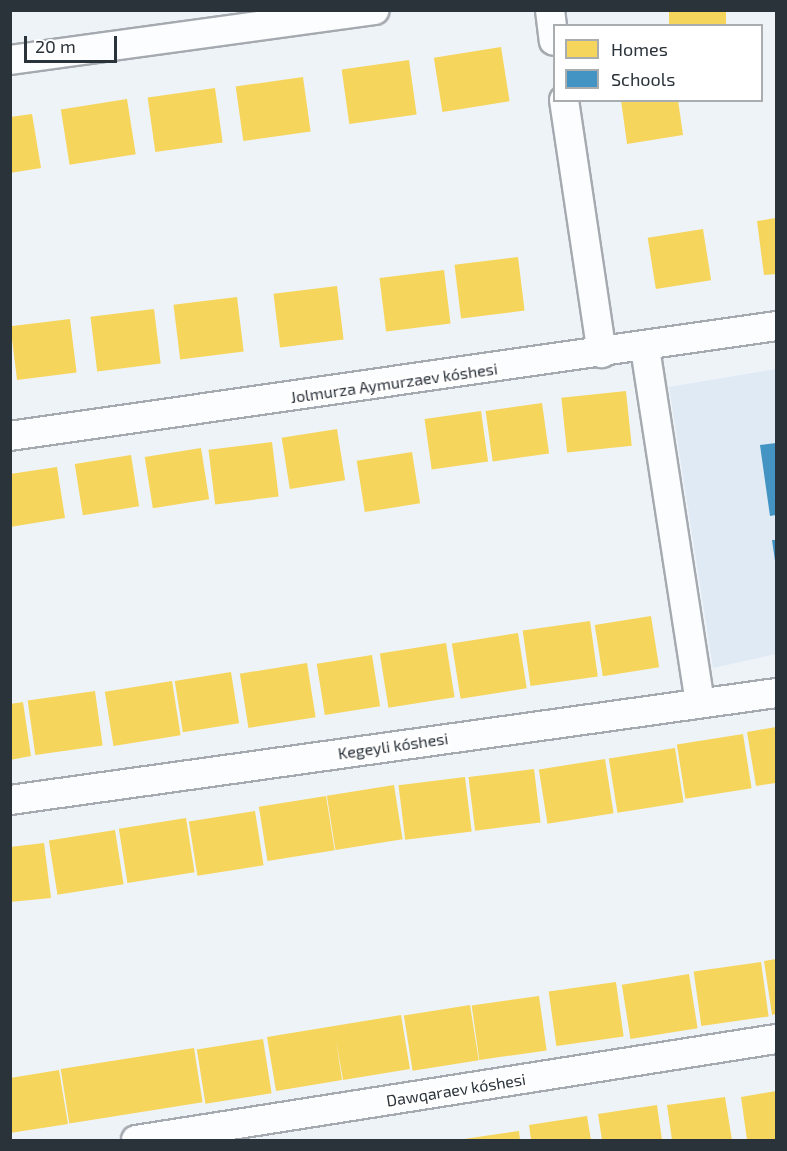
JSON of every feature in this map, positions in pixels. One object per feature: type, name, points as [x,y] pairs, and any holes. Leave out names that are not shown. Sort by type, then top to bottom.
[{"type":"street","points":[[10,60],[375,10]]},
{"type":"street","points":[[550,10],[553,29]]},
{"type":"street","points":[[564,102],[602,353]]},
{"type":"street","name":"Jolmurza Aymurzaev kóshesi","points":[[10,436],[645,348],[777,326]]},
{"type":"street","points":[[645,348],[700,703]]},
{"type":"street","name":"Kegeyli kóshesi","points":[[10,800],[777,693]]},
{"type":"street","name":"Dawqaraev kóshesi","points":[[136,1140],[777,1039]]},
{"type":"shaded area","points":[[776,369],[776,654],[713,668],[669,387]]},
{"type":"building: Homes","points":[[669,10],[726,10],[726,24],[669,24]]},
{"type":"building: Homes","points":[[501,47],[510,101],[442,112],[434,58]]},
{"type":"building: Homes","points":[[409,60],[417,114],[349,124],[342,69]]},
{"type":"building: Homes","points":[[303,77],[311,131],[243,141],[236,86]]},
{"type":"building: Homes","points":[[215,88],[223,142],[155,152],[148,97]]},
{"type":"building: Homes","points":[[127,99],[136,154],[70,165],[61,109]]},
{"type":"building: Homes","points":[[621,102],[678,102],[683,135],[627,144]]},
{"type":"building: Homes","points":[[32,114],[41,168],[10,173],[10,117]]},
{"type":"building: Homes","points":[[776,218],[776,274],[764,275],[757,221]]},
{"type":"building: Homes","points":[[703,229],[711,280],[656,289],[648,238]]},
{"type":"building: Homes","points":[[518,257],[525,311],[461,318],[454,265]]},
{"type":"building: Homes","points":[[444,270],[451,324],[386,332],[379,278]]},
{"type":"building: Homes","points":[[337,286],[344,340],[280,347],[273,294]]},
{"type":"building: Homes","points":[[237,297],[244,352],[180,359],[173,305]]},
{"type":"building: Homes","points":[[154,309],[161,364],[97,371],[90,317]]},
{"type":"building: Homes","points":[[70,319],[77,373],[17,380],[10,326]]},
{"type":"building: Homes","points":[[626,391],[632,446],[567,452],[561,398]]},
{"type":"building: Homes","points":[[542,403],[549,454],[493,461],[486,411]]},
{"type":"building: Homes","points":[[481,411],[488,462],[432,469],[425,419]]},
{"type":"building: Homes","points":[[337,429],[345,480],[290,489],[282,438]]},
{"type":"building: Homes","points":[[272,442],[279,497],[215,504],[208,450]]},
{"type":"building: Homes","points":[[201,448],[209,499],[153,508],[145,457]]},
{"type":"building: Homes","points":[[412,452],[420,503],[365,512],[357,461]]},
{"type":"building: Homes","points":[[131,455],[139,506],[83,515],[75,464]]},
{"type":"building: Homes","points":[[57,467],[65,518],[10,527],[10,474]]},
{"type":"building: Homes","points":[[651,616],[659,667],[603,676],[595,625]]},
{"type":"building: Homes","points":[[590,621],[598,676],[530,686],[523,630]]},
{"type":"building: Homes","points":[[518,633],[527,688],[461,699],[452,643]]},
{"type":"building: Homes","points":[[446,643],[455,697],[388,708],[380,653]]},
{"type":"building: Homes","points":[[372,655],[380,706],[325,715],[317,664]]},
{"type":"building: Homes","points":[[307,663],[316,717],[248,728],[240,674]]},
{"type":"building: Homes","points":[[231,672],[239,723],[183,732],[175,681]]},
{"type":"building: Homes","points":[[172,681],[181,735],[113,746],[105,692]]},
{"type":"building: Homes","points":[[95,691],[103,745],[35,755],[28,700]]},
{"type":"building: Homes","points":[[23,702],[31,756],[10,760],[10,704]]},
{"type":"building: Homes","points":[[776,727],[776,783],[756,786],[747,732]]},
{"type":"building: Homes","points":[[743,734],[752,788],[685,799],[677,744]]},
{"type":"building: Homes","points":[[675,748],[684,802],[617,813],[609,758]]},
{"type":"building: Homes","points":[[605,759],[614,813],[547,824],[539,769]]},
{"type":"building: Homes","points":[[534,769],[541,823],[475,831],[468,777]]},
{"type":"building: Homes","points":[[465,777],[472,832],[405,840],[398,785]]},
{"type":"building: Homes","points":[[394,785],[403,839],[335,850],[327,796]]},
{"type":"building: Homes","points":[[326,796],[335,850],[267,861],[259,807]]},
{"type":"building: Homes","points":[[255,811],[264,865],[197,876],[189,821]]},
{"type":"building: Homes","points":[[186,818],[195,872],[127,883],[119,829]]},
{"type":"building: Homes","points":[[115,830],[124,884],[57,895],[49,840]]},
{"type":"building: Homes","points":[[44,843],[51,898],[10,902],[10,847]]},
{"type":"building: Homes","points":[[776,959],[776,1014],[772,1015],[764,961]]},
{"type":"building: Homes","points":[[761,962],[769,1016],[701,1026],[694,971]]},
{"type":"building: Homes","points":[[689,974],[698,1028],[630,1039],[622,985]]},
{"type":"building: Homes","points":[[616,982],[624,1036],[556,1046],[549,991]]},
{"type":"building: Homes","points":[[539,996],[547,1050],[479,1060],[472,1005]]},
{"type":"building: Homes","points":[[470,1005],[479,1060],[413,1071],[404,1015]]},
{"type":"building: Homes","points":[[401,1015],[410,1069],[343,1080],[336,1040],[342,1080],[276,1091],[267,1037]]},
{"type":"building: Homes","points":[[263,1039],[272,1093],[205,1104],[197,1049]]},
{"type":"building: Homes","points":[[194,1048],[203,1102],[69,1123],[61,1069]]},
{"type":"building: Homes","points":[[59,1070],[68,1124],[10,1133],[10,1078]]},
{"type":"building: Homes","points":[[776,1091],[776,1140],[747,1140],[741,1097]]},
{"type":"building: Homes","points":[[725,1097],[732,1140],[672,1140],[667,1105]]},
{"type":"building: Homes","points":[[657,1105],[662,1140],[602,1140],[598,1114]]},
{"type":"building: Homes","points":[[587,1116],[591,1140],[531,1140],[529,1125]]},
{"type":"building: Homes","points":[[519,1131],[520,1140],[464,1140],[464,1139]]},
{"type":"building: Schools","points":[[776,443],[776,515],[770,516],[760,445]]},
{"type":"building: Schools","points":[[772,540],[776,540],[776,561],[775,561]]}]
